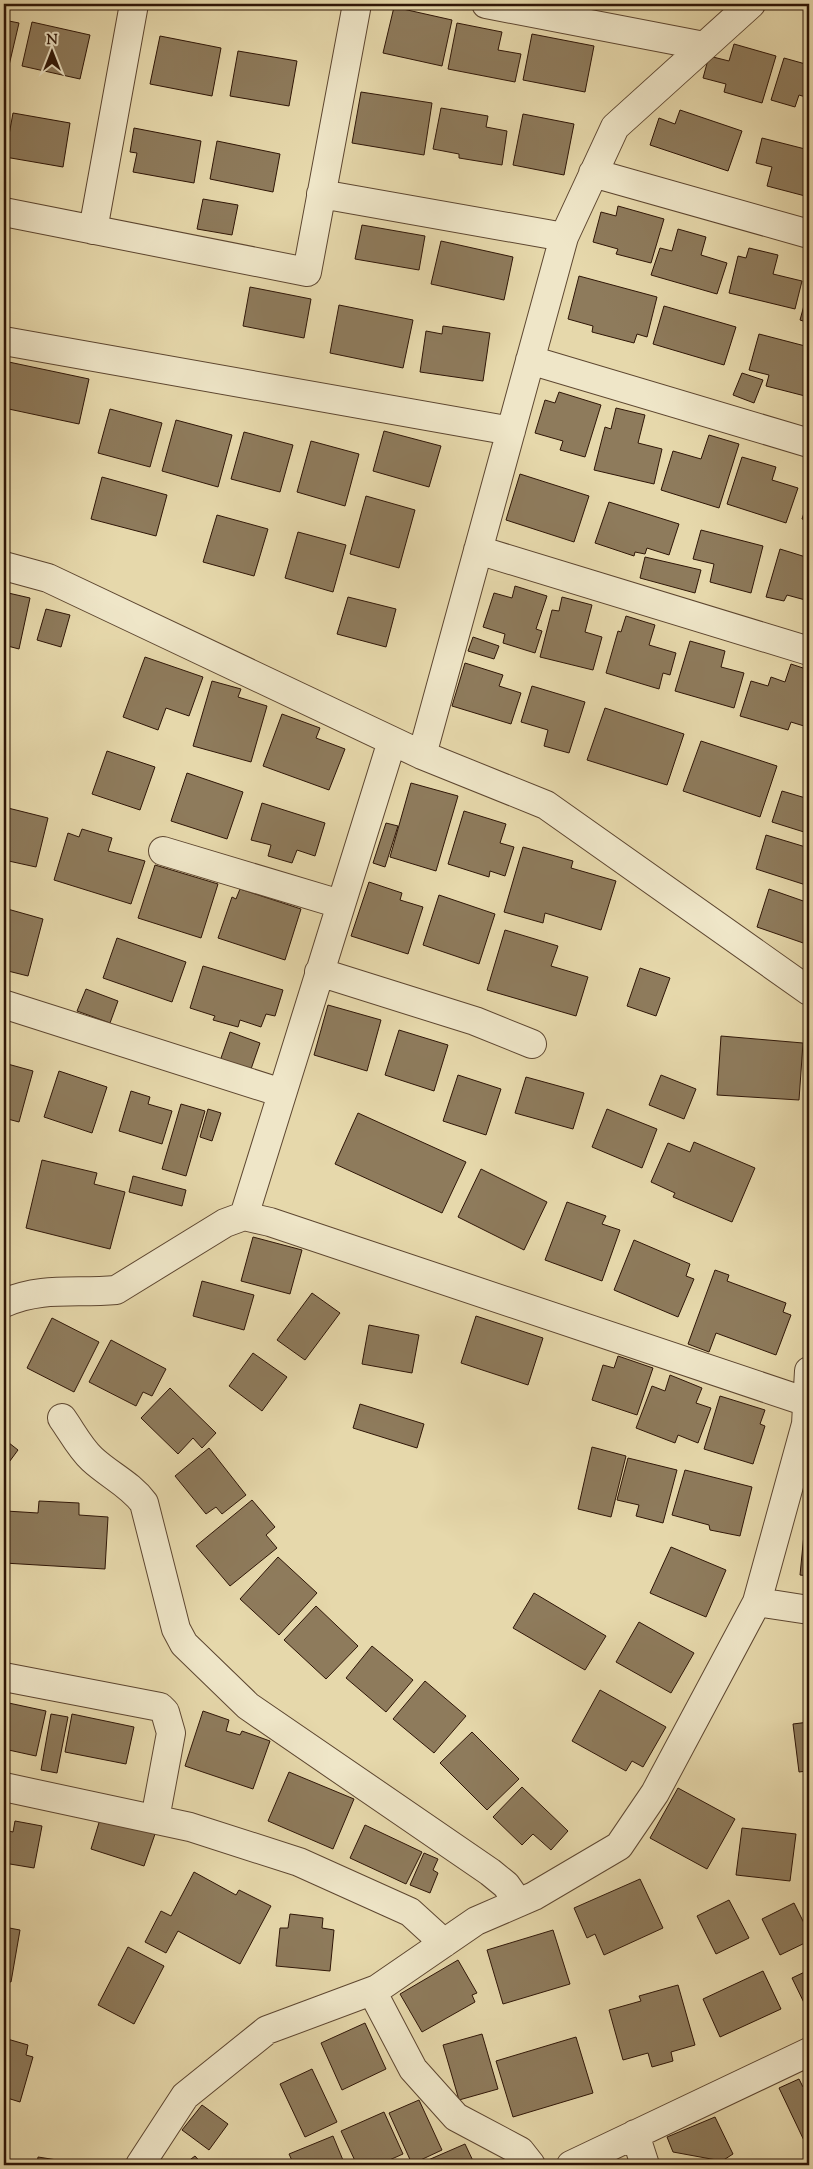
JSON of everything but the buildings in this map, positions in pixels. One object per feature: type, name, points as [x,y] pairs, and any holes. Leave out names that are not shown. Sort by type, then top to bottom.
[{"type":"street","points":[[93,230],[134,4]]},
{"type":"street","points":[[4,212],[307,272],[357,4]]},
{"type":"street","points":[[486,4],[704,46]]},
{"type":"street","points":[[422,755],[564,237],[615,127],[751,4]]},
{"type":"street","points":[[593,173],[809,234]]},
{"type":"street","points":[[321,194],[564,237]]},
{"type":"street","points":[[4,340],[511,431]]},
{"type":"street","points":[[530,360],[809,443]]},
{"type":"street","points":[[478,550],[809,651]]},
{"type":"street","points":[[4,566],[48,578],[422,755],[546,805],[809,990]]},
{"type":"street","points":[[244,1216],[392,741]]},
{"type":"street","points":[[163,851],[340,904]]},
{"type":"street","points":[[319,972],[475,1021],[532,1044]]},
{"type":"street","points":[[6,1005],[282,1093]]},
{"type":"street","points":[[4,1303],[45,1291],[97,1292],[116,1290],[225,1223],[244,1216],[270,1222],[807,1417]]},
{"type":"street","points":[[140,2165],[185,2096],[267,2030],[372,1991],[476,1921],[534,1896],[619,1846],[655,1793],[757,1602],[807,1417],[809,1371]]},
{"type":"street","points":[[62,1418],[85,1452],[94,1461],[131,1488],[144,1502],[176,1629],[184,1644],[248,1706],[490,1872],[506,1885],[518,1902]]},
{"type":"street","points":[[757,1602],[809,1610]]},
{"type":"street","points":[[4,1678],[160,1707],[165,1712],[171,1733],[155,1820]]},
{"type":"street","points":[[4,1788],[190,1827],[299,1862],[410,1912],[444,1943]]},
{"type":"street","points":[[372,1991],[414,2069],[443,2101],[449,2111],[456,2117],[520,2151],[531,2165]]},
{"type":"street","points":[[571,2165],[809,2052]]},
{"type":"street","points":[[636,2134],[645,2165]]}]
